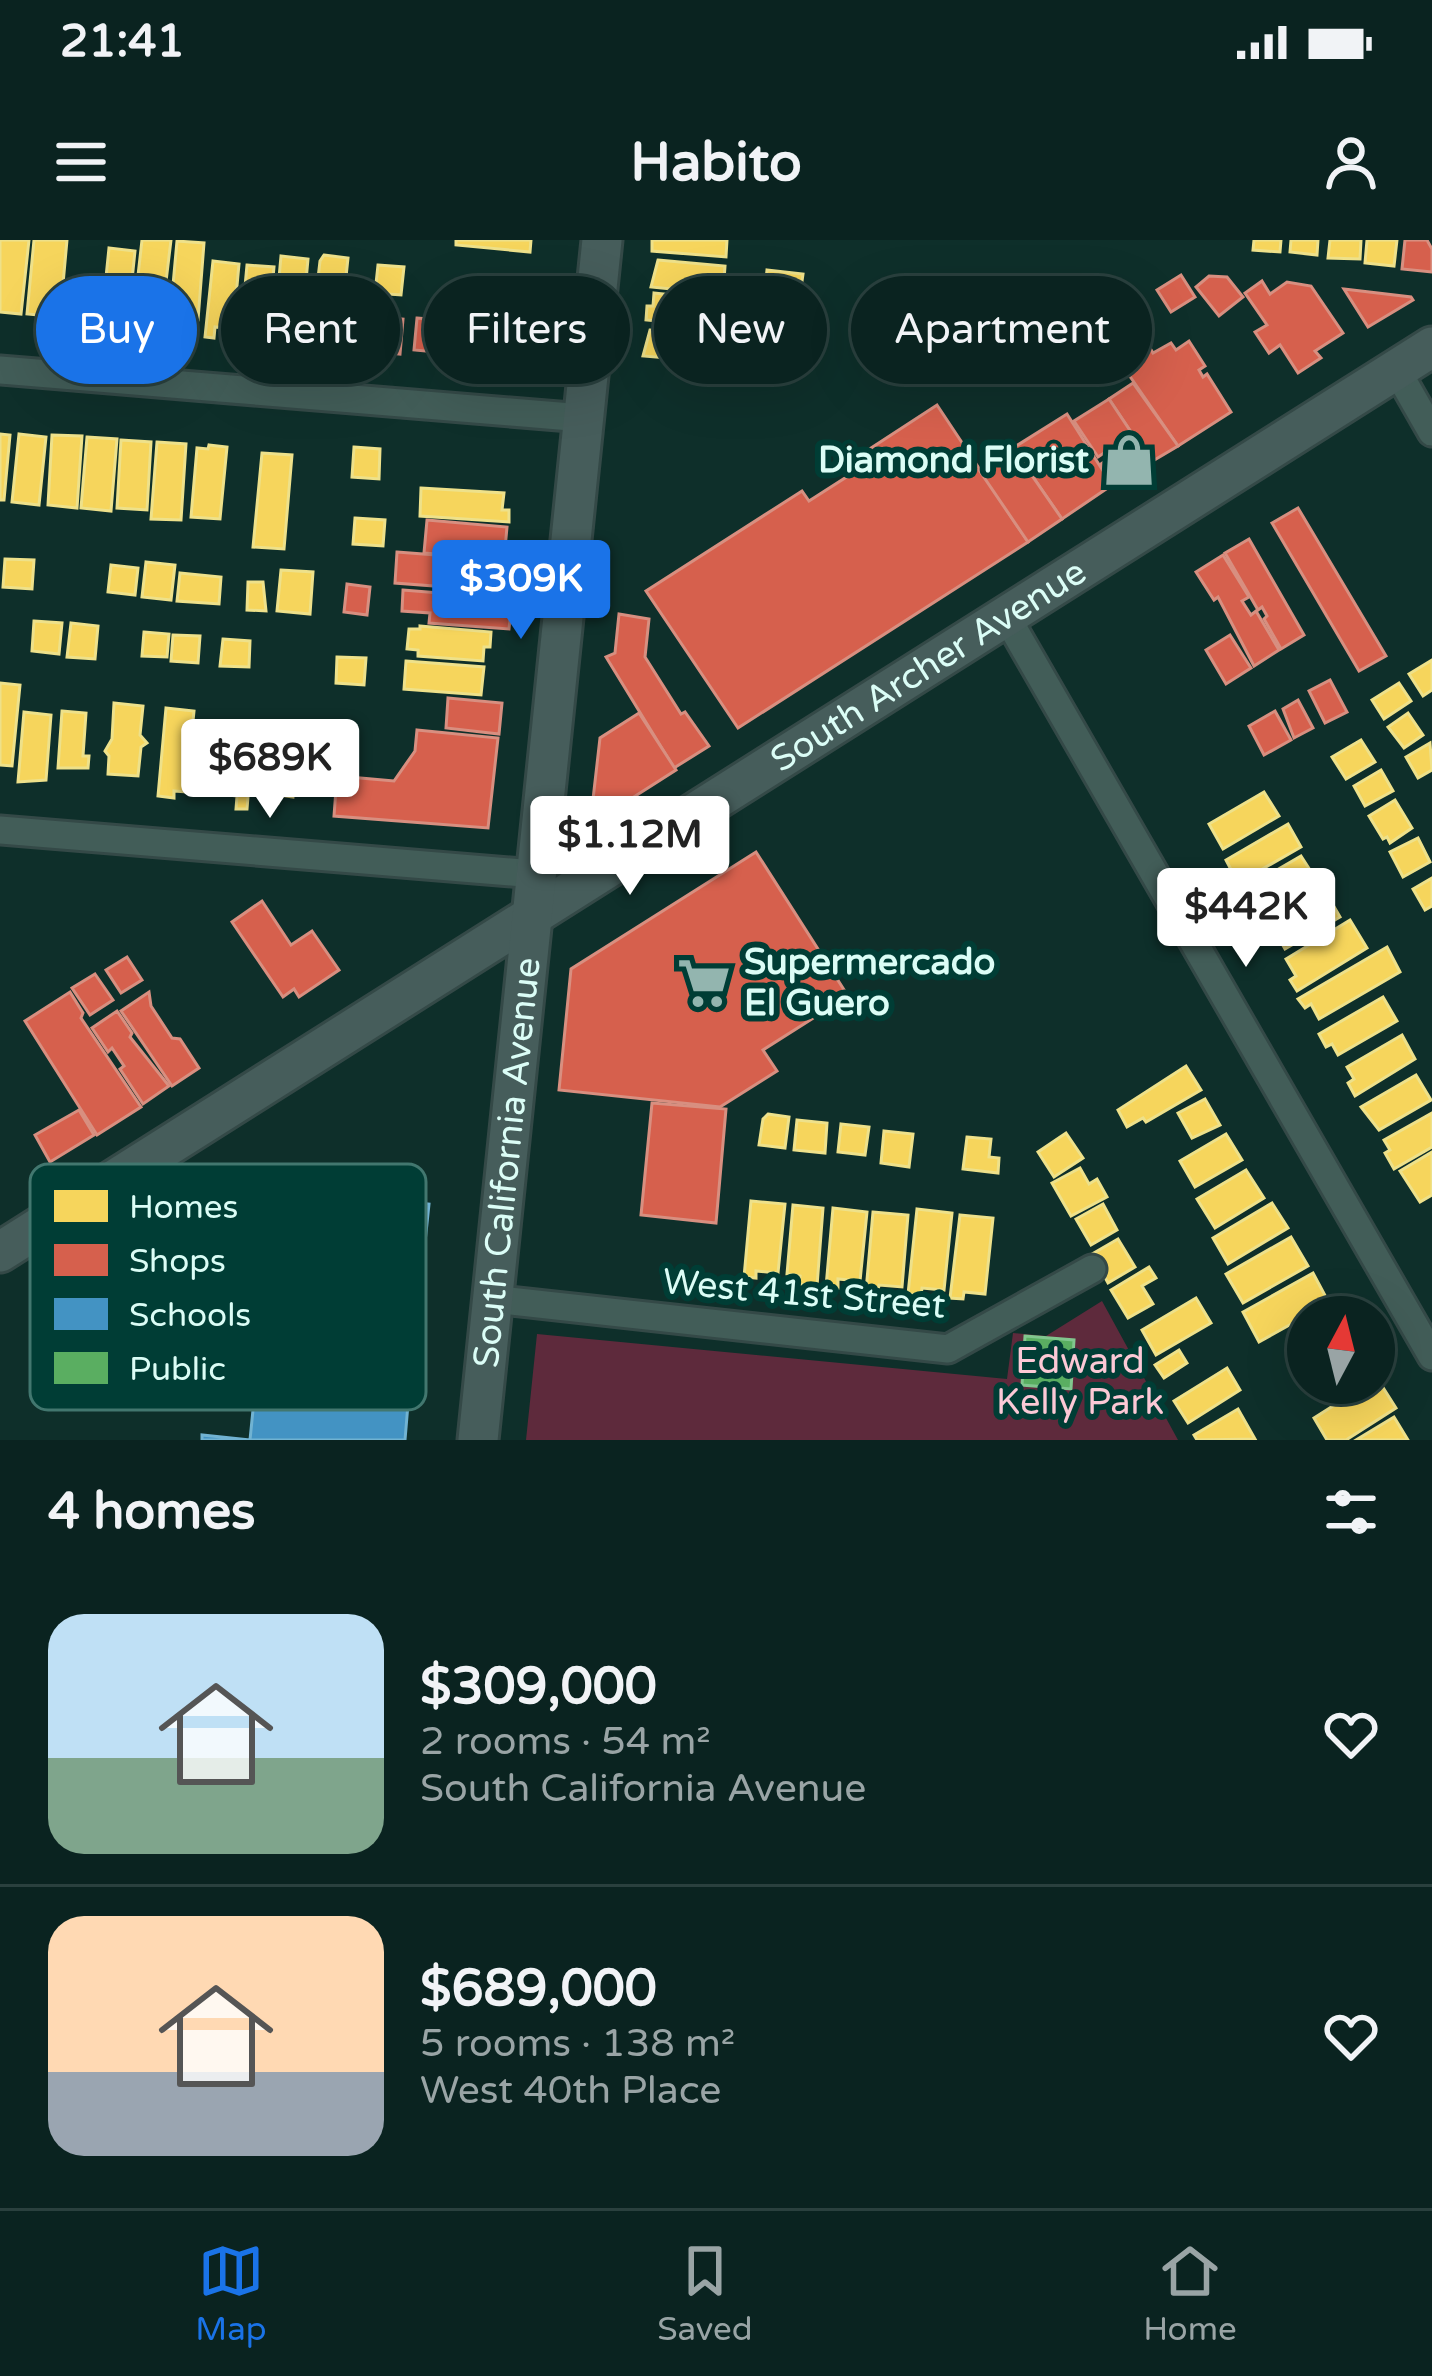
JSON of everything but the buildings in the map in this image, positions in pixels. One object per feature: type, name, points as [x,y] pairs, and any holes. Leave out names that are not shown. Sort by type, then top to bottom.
[{"type":"main road","name":"South California Avenue","points":[[478,1440],[602,240]]},
{"type":"main road","name":"South Archer Avenue","points":[[139,1164],[1432,347]]},
{"type":"main road","name":"South Archer Avenue","points":[[0,1252],[30,1233]]},
{"type":"street","points":[[1396,369],[1432,432]]},
{"type":"street","points":[[0,370],[583,418]]},
{"type":"street","points":[[1006,616],[1432,1357]]},
{"type":"street","points":[[0,830],[535,874]]},
{"type":"street","name":"West 41st Street","points":[[492,1299],[948,1349],[1092,1269]]},
{"type":"green space","name":"Edward Kelly Park","points":[[1102,1301],[1178,1440],[526,1440],[537,1334],[1007,1379],[1013,1333],[1046,1336]]},
{"type":"place","name":"Diamond Florist","points":[[1129,460]]},
{"type":"place","name":"Supermercado El Guero","points":[[704,983]]}]
